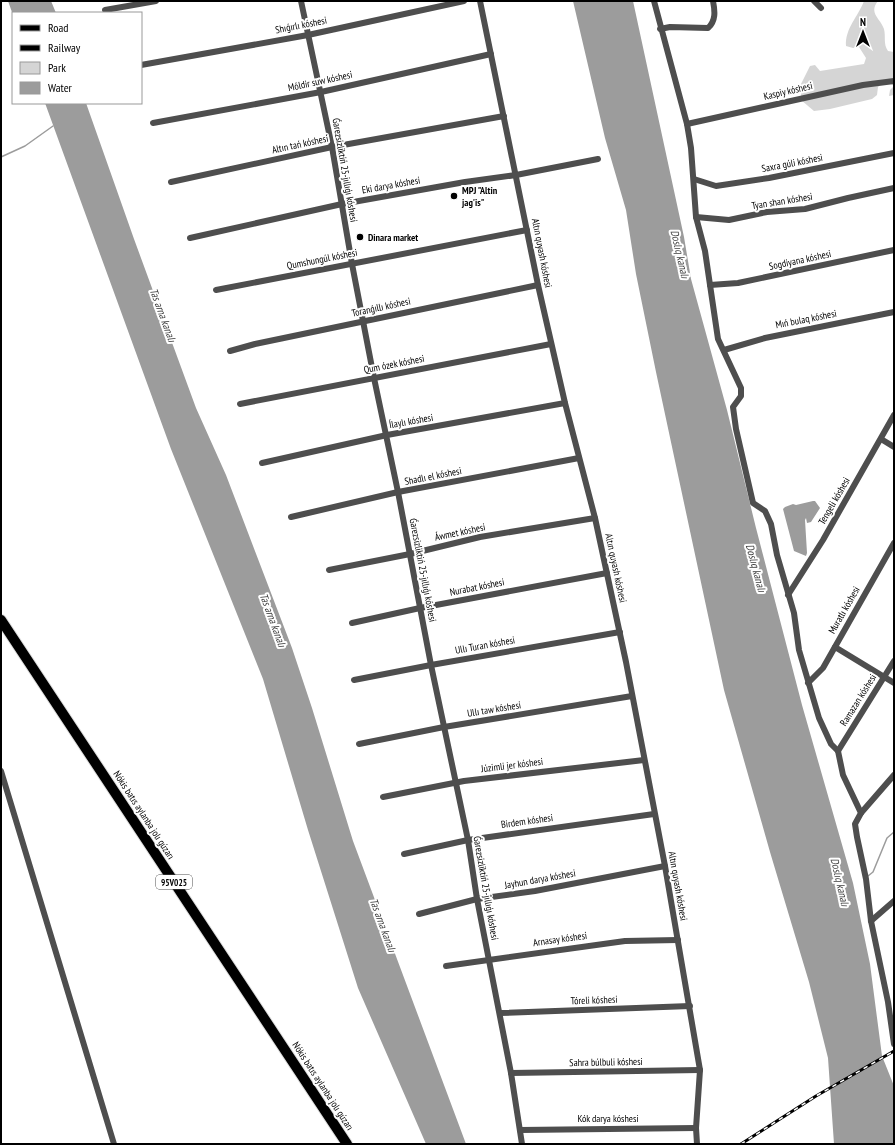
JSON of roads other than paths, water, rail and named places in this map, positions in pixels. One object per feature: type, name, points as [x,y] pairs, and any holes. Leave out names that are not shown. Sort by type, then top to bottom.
[{"type":"main road","name":"Nókis batıs aylanba jolı gúzarı","points":[[1,620],[347,1144]]},
{"type":"street","points":[[105,10],[156,1]]},
{"type":"street","name":"Ǵarezsizliktiń 25-jıllıǵı kóshesi","points":[[300,1],[321,92],[374,378],[387,435],[431,665],[457,783],[477,899],[511,1073],[522,1144]]},
{"type":"street","name":"Shıǵırlı kóshesi","points":[[142,65],[308,35],[464,1]]},
{"type":"street","name":"Altın quyash kóshesi","points":[[480,1],[551,344],[595,518],[620,632],[665,866],[700,1070],[696,1128],[697,1144]]},
{"type":"street","points":[[654,1],[660,29],[687,124],[691,148],[696,217],[705,251],[718,339],[741,388],[741,396],[733,407],[736,429],[753,503],[765,511],[771,524],[777,555],[794,613],[799,650],[808,683],[819,718],[830,744],[838,751],[843,775],[861,813]]},
{"type":"street","points":[[660,29],[670,27],[708,28],[712,24],[716,12],[713,1]]},
{"type":"street","points":[[814,1],[821,8]]},
{"type":"street","name":"Móldir suw kóshesi","points":[[153,123],[321,92],[491,54]]},
{"type":"street","name":"Kaspiy kóshesi","points":[[687,124],[863,85],[894,81]]},
{"type":"street","name":"Altın tań kóshesi","points":[[171,182],[332,147],[504,116]]},
{"type":"street","name":"Saxra gúli kóshesi","points":[[694,179],[716,186],[769,178],[894,153]]},
{"type":"street","name":"Eki darya kóshesi","points":[[190,238],[342,204],[465,182],[516,175],[598,159]]},
{"type":"street","name":"Tyan shan kóshesi","points":[[696,217],[729,220],[767,212],[805,209],[894,188]]},
{"type":"street","name":"Qumshungúl kóshesi","points":[[216,290],[527,230]]},
{"type":"street","name":"Sogdiyana kóshesi","points":[[710,284],[738,283],[894,250]]},
{"type":"street","name":"Toranǵıllı kóshesi","points":[[230,351],[255,344],[538,285]]},
{"type":"street","name":"Mıń bulaq kóshesi","points":[[724,350],[765,338],[894,312]]},
{"type":"street","name":"Qum ózek kóshesi","points":[[240,404],[551,344]]},
{"type":"street","name":"Ílaylı kóshesi","points":[[262,463],[387,435],[565,403]]},
{"type":"street","name":"Tengeli kóshesi","points":[[788,595],[823,540],[894,415]]},
{"type":"street","points":[[881,439],[894,446]]},
{"type":"street","name":"Shadlı el kóshesi","points":[[291,517],[398,492],[579,458]]},
{"type":"street","name":"Áwmet kóshesi","points":[[329,570],[410,554],[480,537],[595,518]]},
{"type":"street","name":"Muratlı kóshesi","points":[[808,683],[823,668],[894,542]]},
{"type":"street","name":"Nurabat kóshesi","points":[[352,623],[420,608],[607,573]]},
{"type":"street","name":"Ullı Turan kóshesi","points":[[354,680],[620,632]]},
{"type":"street","points":[[835,647],[894,683]]},
{"type":"street","name":"Ramazan kóshesi","points":[[838,751],[894,661]]},
{"type":"street","name":"Ullı taw kóshesi","points":[[359,744],[444,727],[632,696]]},
{"type":"street","name":"Júzimli jer kóshesi","points":[[383,797],[457,783],[644,760]]},
{"type":"street","points":[[1,771],[114,1144]]},
{"type":"street","points":[[894,775],[861,813],[855,824],[866,879],[871,921],[891,1002],[894,1044]]},
{"type":"street","name":"Birdem kóshesi","points":[[404,854],[468,840],[654,814]]},
{"type":"street","name":"Jayhun darya kóshesi","points":[[419,914],[477,899],[535,891],[665,866]]},
{"type":"street","points":[[871,921],[894,901]]},
{"type":"street","name":"Arnasay kóshesi","points":[[446,966],[625,941],[678,940]]},
{"type":"street","name":"Tóreli kóshesi","points":[[500,1013],[690,1006]]},
{"type":"street","name":"Sahra búlbuli kóshesi","points":[[511,1073],[700,1070]]},
{"type":"street","name":"Kók darya kóshesi","points":[[520,1130],[696,1128]]},
{"type":"water","points":[[8,1],[51,1],[56,12],[12,12]]},
{"type":"water","name":"Doslıq kanalı","points":[[573,1],[633,1],[684,237],[691,279],[727,410],[802,705],[853,883],[870,964],[882,1056],[894,1086],[894,1144],[834,1144],[828,1058],[809,982],[724,690],[656,372],[636,274],[626,210],[605,138]]},
{"type":"water","name":"Tas arna kanalı","points":[[45,104],[86,104],[196,408],[226,475],[292,648],[353,841],[466,1144],[426,1144],[358,988],[308,830],[263,679],[171,449]]},
{"type":"water","points":[[815,501],[820,508],[811,522],[807,523],[806,518],[805,520],[806,556],[794,551],[783,509],[793,504],[796,505]]},
{"type":"waterway","points":[[1,157],[25,146],[53,126]]},
{"type":"waterway","points":[[868,876],[873,872],[887,838],[894,832]]},
{"type":"railway","points":[[741,1144],[816,1096],[894,1051]]},
{"type":"place","name":"MPJ \"Altin jag'is\"","points":[[454,196]]},
{"type":"place","name":"Dinara market","points":[[360,237]]}]
